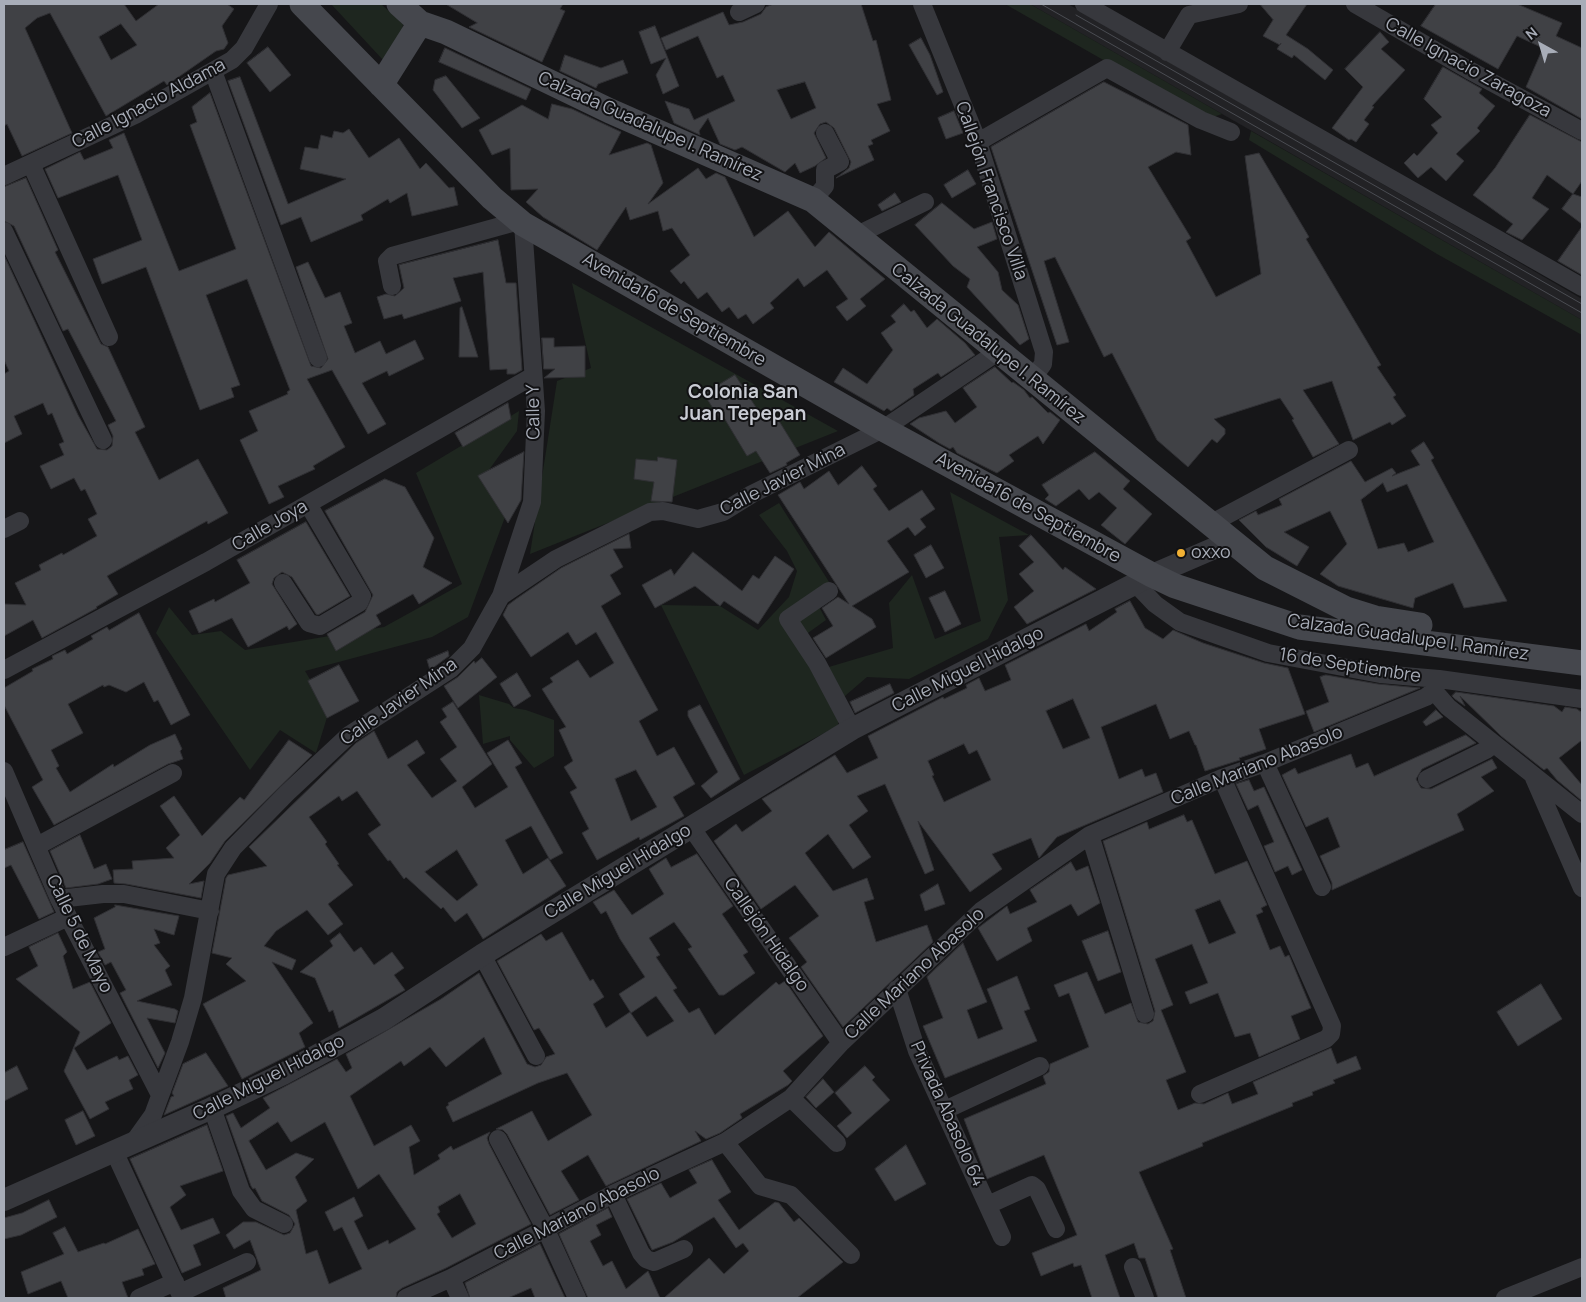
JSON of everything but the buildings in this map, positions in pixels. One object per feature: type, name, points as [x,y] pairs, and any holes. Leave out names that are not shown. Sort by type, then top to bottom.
[{"type":"main road","name":"Avenida16 de Septiembre","points":[[302,4],[492,198],[521,222],[1144,580]]},
{"type":"main road","name":"Calzada Guadalupe I. Ramírez","points":[[399,4],[420,23],[446,32],[610,111],[813,200],[1265,568],[1346,608],[1375,618],[1582,647]]},
{"type":"main road","points":[[381,85],[420,23]]},
{"type":"main road","name":"Calzada Guadalupe I. Ramírez","points":[[1144,580],[1175,586],[1299,627],[1582,663]]},
{"type":"street","name":"Calle Ignacio Aldama","points":[[4,176],[137,114],[232,60],[244,48],[269,4]]},
{"type":"street","points":[[739,12],[756,4]]},
{"type":"street","name":"Callejón Francisco Villa","points":[[922,4],[978,142],[1044,352],[1043,364],[1033,378]]},
{"type":"street","points":[[1084,4],[1582,287]]},
{"type":"street","points":[[1167,52],[1189,10],[1240,4]]},
{"type":"street","name":"Calle Ignacio Zaragoza","points":[[1355,4],[1469,70],[1582,131]]},
{"type":"street","points":[[978,142],[1107,68],[1202,120],[1231,132]]},
{"type":"street","points":[[213,72],[318,358]]},
{"type":"street","points":[[813,200],[825,186],[825,170],[840,162],[825,133]]},
{"type":"street","points":[[31,164],[109,337]]},
{"type":"street","points":[[856,236],[925,202]]},
{"type":"street","points":[[392,286],[387,261],[392,256],[521,222]]},
{"type":"street","name":"Calle Y","points":[[501,596],[532,502],[536,411],[521,222]]},
{"type":"street","points":[[4,231],[103,440]]},
{"type":"street","name":"Calle Javier Mina","points":[[123,1147],[153,1115],[180,1042],[193,998],[216,874],[233,848],[349,735],[451,669],[472,648],[501,596],[556,559],[650,512],[663,511],[698,519],[723,512],[752,494],[883,429],[999,351]]},
{"type":"street","name":"Calle Joya","points":[[4,670],[206,562],[533,376]]},
{"type":"street","points":[[1210,524],[1349,450]]},
{"type":"street","points":[[283,583],[309,623],[320,626],[359,603],[362,596],[308,504]]},
{"type":"street","points":[[4,529],[20,521]]},
{"type":"street","name":"Calle Miguel Hidalgo","points":[[4,1200],[212,1108],[283,1074],[384,1018],[482,955],[852,730],[1144,580],[1231,541]]},
{"type":"street","name":"16 de Septiembre","points":[[1144,580],[1155,604],[1180,622],[1268,653],[1436,685],[1582,699]]},
{"type":"street","points":[[829,591],[788,619],[816,663],[852,730]]},
{"type":"street","points":[[1436,685],[1448,707],[1493,745],[1582,814]]},
{"type":"street","name":"Calle Mariano Abasolo","points":[[406,1298],[451,1278],[613,1194],[726,1142],[791,1098],[841,1044],[897,989],[982,911],[1090,835],[1222,778],[1265,763],[1426,697],[1436,685]]},
{"type":"street","points":[[1427,779],[1493,745]]},
{"type":"street","points":[[1265,763],[1322,887]]},
{"type":"street","name":"Calle 5 de Mayo","points":[[4,771],[58,899],[160,1095]]},
{"type":"street","points":[[37,846],[173,772]]},
{"type":"street","points":[[1533,776],[1582,888]]},
{"type":"street","points":[[1200,1094],[1326,1039],[1331,1034],[1332,1026],[1222,778]]},
{"type":"street","name":"Callejón Hidalgo","points":[[691,827],[841,1044]]},
{"type":"street","points":[[1090,835],[1145,1014]]},
{"type":"street","points":[[58,899],[103,894],[124,894],[210,911]]},
{"type":"street","points":[[4,947],[68,918]]},
{"type":"street","points":[[482,955],[536,1056]]},
{"type":"street","name":"Privada Abasolo 64","points":[[897,989],[917,1051],[1002,1237]]},
{"type":"street","points":[[945,1110],[1040,1066]]},
{"type":"street","points":[[791,1098],[837,1143]]},
{"type":"street","points":[[212,1108],[241,1191],[254,1209],[284,1224]]},
{"type":"street","points":[[498,1140],[546,1230],[577,1298]]},
{"type":"street","points":[[726,1142],[760,1186],[792,1195],[851,1254]]},
{"type":"street","points":[[123,1147],[179,1291]]},
{"type":"street","points":[[988,1205],[1032,1186],[1037,1189],[1056,1229]]},
{"type":"street","points":[[613,1194],[646,1260],[654,1262],[684,1249]]},
{"type":"street","points":[[139,1298],[179,1291],[247,1262]]},
{"type":"street","points":[[1133,1267],[1145,1298]]},
{"type":"street","points":[[1505,1298],[1582,1267]]},
{"type":"street","points":[[451,1278],[460,1298]]},
{"type":"shaded area","points":[[331,4],[381,4],[403,24],[397,75]]},
{"type":"shaded area","points":[[1005,4],[1030,4],[1222,114],[1207,119]]},
{"type":"shaded area","points":[[1030,4],[1068,4],[1582,299],[1582,320]]},
{"type":"shaded area","points":[[1251,131],[1582,320],[1582,335],[1437,254],[1249,140]]},
{"type":"shaded area","points":[[572,283],[838,431],[530,554],[557,381],[591,368]]},
{"type":"shaded area","points":[[519,411],[517,431],[481,481],[515,490],[468,617],[432,637],[305,671],[329,711],[316,753],[280,730],[250,770],[156,633],[169,607],[192,635],[221,631],[245,650],[384,627],[462,584],[416,473]]},
{"type":"shaded area","points":[[950,492],[1029,535],[999,537],[1008,600],[988,639],[909,679],[867,677],[838,702],[838,726],[744,775],[661,605],[720,606],[758,630],[789,597],[797,571],[787,551],[759,515],[779,503],[831,585],[817,603],[826,620],[794,643],[822,669],[893,648],[889,603],[912,575],[935,639],[981,621]]},
{"type":"shaded area","points":[[479,695],[554,720],[554,756],[534,768],[510,740],[510,736],[483,744]]},
{"type":"tram line","points":[[1041,4],[1582,313]]},
{"type":"tram line","points":[[1076,15],[1582,304]]},
{"type":"place","name":"oxxo","points":[[1181,553]]},
{"type":"district","name":"Colonia San Juan Tepepan","points":[[743,404]]}]
